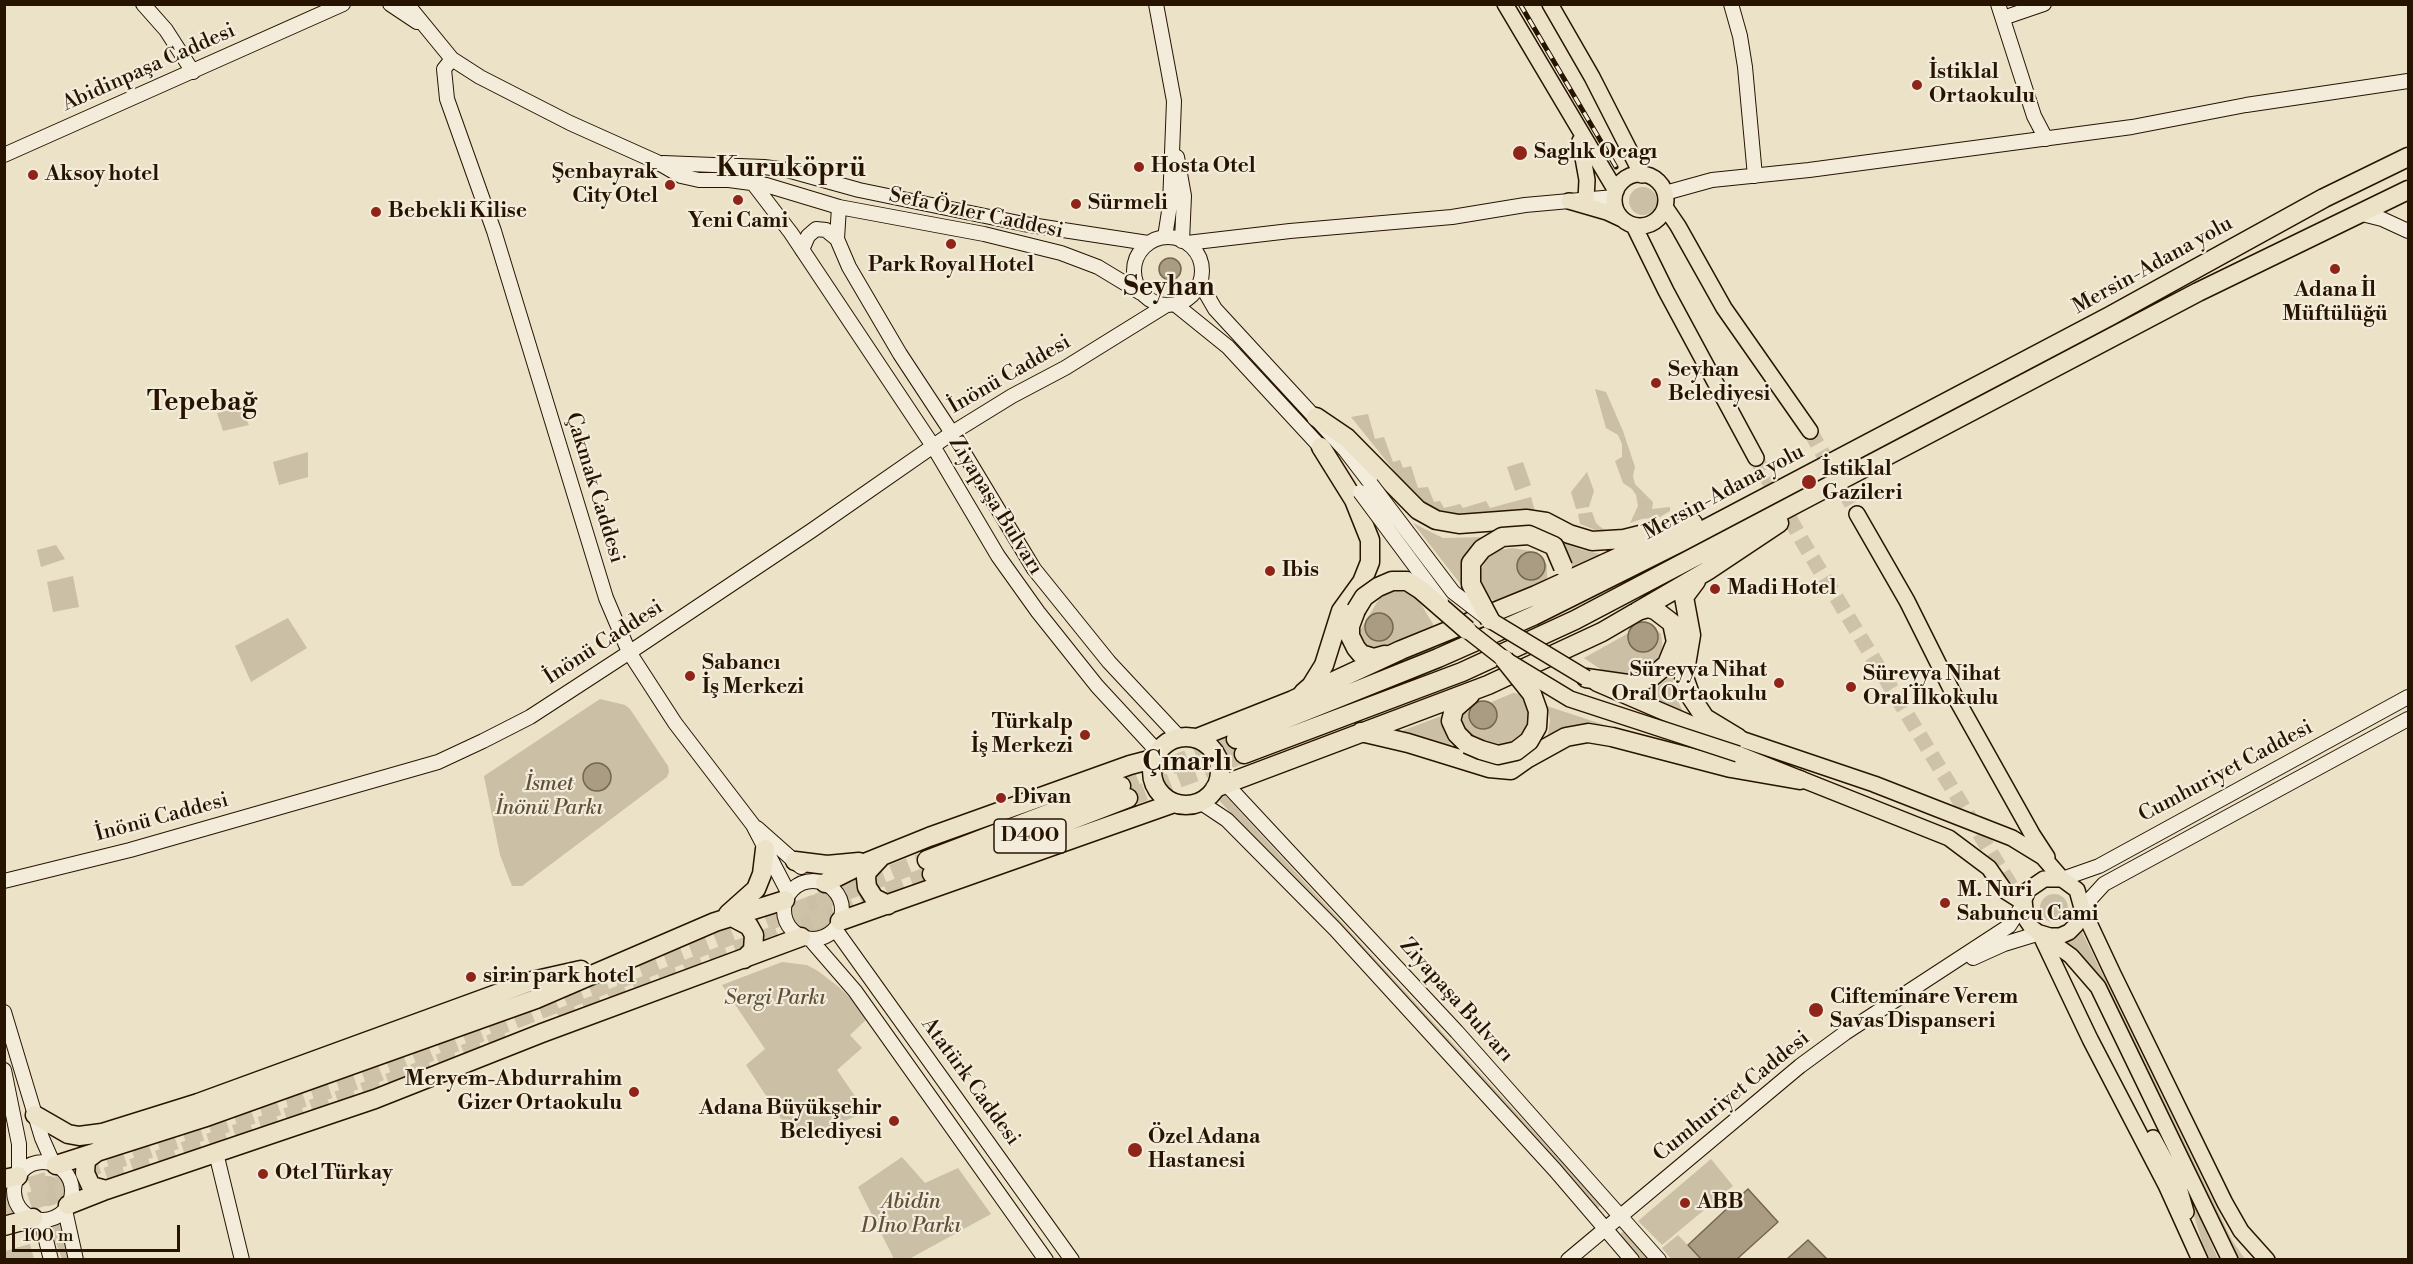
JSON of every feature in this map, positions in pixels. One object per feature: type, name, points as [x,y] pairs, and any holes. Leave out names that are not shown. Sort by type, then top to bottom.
[{"type":"highway","name":"Mersin-Adana yolu","points":[[2409,157],[2324,198],[2110,316],[1681,542],[1533,616],[1240,747],[1462,672],[1555,629],[2198,292],[2409,190]]},
{"type":"highway","points":[[1316,417],[1347,438],[1418,510],[1436,520],[1459,524],[1526,519],[1546,522],[1569,534],[1592,541],[1614,540],[1659,530],[1734,505]]},
{"type":"highway","points":[[1293,700],[1311,686],[1324,665],[1341,611],[1362,582],[1370,562],[1370,540],[1354,501],[1321,447]]},
{"type":"highway","points":[[838,925],[1174,803],[1200,802],[1208,797],[1220,782],[1359,731],[1402,718],[1488,684],[1646,610],[1855,472]]},
{"type":"highway","points":[[1174,803],[1166,799],[1155,785],[1151,768],[1155,755],[1164,744],[1188,738],[1293,700],[1401,650],[1536,595],[1734,505],[1805,476]]},
{"type":"highway","points":[[1490,620],[1471,584],[1471,563],[1482,549],[1502,537],[1529,535],[1554,546],[1563,567],[1558,580],[1536,595]]},
{"type":"highway","points":[[1707,571],[1691,585],[1684,597],[1690,635],[1684,677],[1691,697],[1705,718],[1738,746]]},
{"type":"highway","points":[[1401,650],[1374,658],[1361,654],[1350,636],[1350,626],[1364,597],[1392,581],[1407,581],[1421,590],[1467,630]]},
{"type":"highway","points":[[1586,678],[1635,686],[1653,676],[1667,664],[1676,642],[1672,623],[1646,610]]},
{"type":"highway","points":[[1488,684],[1466,697],[1454,709],[1451,721],[1457,734],[1467,744],[1498,755],[1516,751],[1529,741],[1537,727],[1538,711],[1532,694],[1504,659]]},
{"type":"highway","points":[[1359,731],[1408,743],[1489,768],[1511,770],[1566,737],[1588,734],[1612,737],[1731,768],[1800,780]]},
{"type":"highway","points":[[1188,738],[1212,748],[1216,756],[1220,782]]},
{"type":"highway","points":[[820,882],[929,837],[1155,755]]},
{"type":"highway","name":"D400","points":[[930,867],[1124,792]]},
{"type":"highway","points":[[724,919],[756,889],[762,874],[765,849]]},
{"type":"highway","points":[[795,861],[827,865],[874,859]]},
{"type":"highway","points":[[874,859],[867,872],[867,887],[874,898],[888,905]]},
{"type":"highway","points":[[54,1164],[202,1118],[525,1003],[724,919],[787,897]]},
{"type":"highway","points":[[724,919],[749,927],[754,935],[753,950],[744,959]]},
{"type":"highway","points":[[66,1208],[106,1190],[375,1099],[542,1033],[806,938]]},
{"type":"highway","points":[[35,1115],[68,1134],[79,1136],[113,1130],[198,1103],[532,981],[621,961]]},
{"type":"highway","points":[[106,1190],[91,1186],[85,1173],[86,1160],[133,1131],[198,1103]]},
{"type":"highway","points":[[4,1226],[37,1219]]},
{"type":"main road","points":[[143,4],[166,30],[193,72]]},
{"type":"main road","name":"Abidinpaşa Caddesi","points":[[4,155],[343,4]]},
{"type":"main road","points":[[390,4],[424,27]]},
{"type":"main road","points":[[407,4],[424,27]]},
{"type":"main road","points":[[1156,4],[1174,101],[1166,237]]},
{"type":"main road","points":[[1505,4],[1615,194],[1617,213],[1628,222],[1756,458]]},
{"type":"main road","points":[[1550,4],[1592,77],[1642,175]]},
{"type":"main road","points":[[1731,4],[1740,36],[1745,67],[1755,176]]},
{"type":"main road","points":[[2044,4],[2000,11],[2034,116],[2046,139]]},
{"type":"main road","name":"Sefa Özler Caddesi","points":[[424,27],[452,58],[480,77],[570,123],[657,162],[681,176],[699,180],[752,182],[839,207],[984,234],[1061,253],[1098,267],[1141,293]]},
{"type":"main road","name":"Çakmak Caddesi","points":[[452,58],[444,69],[447,99],[497,242],[606,598],[629,652],[675,723],[753,825],[787,897]]},
{"type":"main road","points":[[1569,201],[1607,212],[1628,222],[1650,224],[1657,220],[1665,200],[1712,180],[2132,127],[2246,105],[2409,81]]},
{"type":"main road","points":[[1576,126],[1587,180],[1586,200]]},
{"type":"main road","points":[[1171,306],[1186,300],[1195,293],[1202,272],[1201,261],[1196,251],[1185,242],[1184,196],[1173,140]]},
{"type":"main road","name":"Sefa Özler Caddesi","points":[[657,162],[787,170],[859,189],[1024,224],[1148,243]]},
{"type":"main road","points":[[1809,431],[1724,308],[1678,226],[1656,180],[1642,175],[1626,178],[1615,194],[1586,200],[1525,205],[1452,217],[1185,242],[1166,237],[1148,243],[1137,255],[1134,266],[1134,277],[1141,293],[1154,303],[1171,306],[1228,347],[1321,447],[1366,488],[1454,592],[1490,620],[1586,678],[1703,729],[1800,780],[1873,806],[1949,838],[1989,867],[2005,891],[2024,903]]},
{"type":"main road","name":"Ziyapaşa Bulvarı","points":[[752,182],[802,250],[933,446],[998,556],[1038,612],[1155,755]]},
{"type":"main road","name":"Ziyapaşa Bulvarı","points":[[839,207],[837,239],[849,267],[900,354],[952,433],[1034,569],[1109,662],[1188,738]]},
{"type":"main road","points":[[2362,214],[2382,219],[2409,231]]},
{"type":"main road","points":[[802,250],[808,236],[816,229],[826,230],[837,239]]},
{"type":"main road","points":[[1200,283],[1215,309],[1345,450],[1366,488],[1440,599],[1467,630],[1504,659],[1570,699],[1874,784],[2012,838],[2043,857],[2062,879],[2077,890],[2082,908],[2225,1203],[2241,1231],[2267,1260]]},
{"type":"main road","name":"İnönü Caddesi","points":[[4,881],[130,850],[438,762],[530,717],[811,531],[952,433],[1012,396],[1171,306]]},
{"type":"main road","points":[[1857,514],[1907,601],[1953,693],[2032,834],[2062,879]]},
{"type":"main road","name":"Cumhuriyet Caddesi","points":[[2062,879],[2099,866],[2409,698]]},
{"type":"main road","name":"Cumhuriyet Caddesi","points":[[2082,908],[2104,884],[2409,719]]},
{"type":"main road","name":"Ziyapaşa Bulvarı","points":[[1220,782],[1457,1032],[1659,1260]]},
{"type":"main road","name":"Ziyapaşa Bulvarı","points":[[1200,802],[1227,820],[1328,921],[1547,1161],[1632,1260]]},
{"type":"main road","points":[[753,825],[838,895],[842,903],[838,925],[828,935],[806,938],[788,925],[784,916],[787,897],[798,885],[820,882]]},
{"type":"main road","points":[[2062,879],[2044,879],[2028,890],[2024,903],[2026,919],[2040,933],[2071,956],[2098,987],[2229,1260]]},
{"type":"main road","name":"Cumhuriyet Caddesi","points":[[1568,1260],[1800,1066],[1845,1033],[2009,926],[2024,903]]},
{"type":"main road","points":[[2040,933],[2050,936],[2069,932],[2076,925],[2082,908]]},
{"type":"main road","name":"Atatürk Caddesi","points":[[838,925],[1072,1260]]},
{"type":"main road","points":[[2040,933],[2090,1039],[2166,1185],[2200,1260]]},
{"type":"main road","name":"Cumhuriyet Caddesi","points":[[1930,978],[2004,944],[2040,933]]},
{"type":"main road","name":"Atatürk Caddesi","points":[[806,938],[855,991],[1046,1260]]},
{"type":"main road","points":[[2069,982],[2178,1184],[2200,1260]]},
{"type":"main road","points":[[4,1012],[35,1115],[54,1164],[66,1173],[72,1185],[66,1208],[76,1260]]},
{"type":"main road","points":[[4,1070],[19,1144],[14,1176],[16,1201],[23,1211],[37,1219],[58,1215],[66,1208]]},
{"type":"main road","points":[[4,1120],[12,1102]]},
{"type":"main road","points":[[216,1153],[242,1260]]},
{"type":"main road","points":[[14,1176],[34,1163],[54,1164]]},
{"type":"main road","points":[[37,1219],[51,1260]]},
{"type":"green space","points":[[1643,187],[1653,191],[1657,201],[1653,211],[1643,215],[1633,211],[1629,201],[1633,191]]},
{"type":"green space","points":[[1595,389],[1606,392],[1623,431],[1635,467],[1633,476],[1635,484],[1653,502],[1652,509],[1670,507],[1670,511],[1660,517],[1630,523],[1638,506],[1636,495],[1623,483],[1615,461],[1622,457],[1622,444],[1618,435],[1606,428]]},
{"type":"green space","points":[[240,408],[249,425],[223,431],[217,413]]},
{"type":"green space","points":[[1368,414],[1375,439],[1384,437],[1393,462],[1400,460],[1403,468],[1411,466],[1418,488],[1428,487],[1434,502],[1440,501],[1444,508],[1460,504],[1463,508],[1486,501],[1490,508],[1531,497],[1536,515],[1464,519],[1425,509],[1351,417]]},
{"type":"green space","points":[[308,452],[308,477],[279,485],[273,462]]},
{"type":"green space","points":[[1523,462],[1531,485],[1515,491],[1507,467]]},
{"type":"green space","points":[[1587,472],[1594,491],[1589,507],[1576,509],[1571,492]]},
{"type":"green space","points":[[1592,512],[1596,523],[1603,529],[1618,533],[1605,534],[1580,524],[1578,514]]},
{"type":"green space","points":[[1413,523],[1443,538],[1487,537],[1466,558],[1462,586]]},
{"type":"green space","points":[[1550,538],[1583,550],[1612,557],[1570,577]]},
{"type":"green space","points":[[56,545],[65,559],[41,567],[37,550]]},
{"type":"green space","points":[[1512,548],[1531,551],[1540,557],[1547,565],[1547,578],[1539,586],[1494,601],[1484,592],[1480,581],[1481,569],[1488,558],[1500,550]]},
{"type":"green space","points":[[73,576],[79,607],[53,612],[47,582]]},
{"type":"green space","points":[[1397,591],[1410,593],[1419,601],[1433,624],[1432,628],[1381,655],[1368,652],[1359,638],[1359,632],[1379,599],[1387,593]]},
{"type":"green space","points":[[288,618],[307,648],[251,682],[235,646]]},
{"type":"green space","points":[[1650,624],[1661,634],[1663,650],[1653,665],[1633,677],[1609,675],[1584,658],[1641,626]]},
{"type":"green space","points":[[1674,671],[1672,688],[1685,716],[1638,695],[1659,686]]},
{"type":"green space","points":[[1513,693],[1521,694],[1529,709],[1527,732],[1508,748],[1475,748],[1461,731],[1463,714]]},
{"type":"green space","name":"İsmet İnönü Parkı","points":[[600,699],[625,705],[630,709],[668,766],[667,777],[522,886],[512,886],[500,855],[484,776]]},
{"type":"green space","points":[[1547,706],[1668,746],[1612,732],[1542,745],[1548,734],[1550,720]]},
{"type":"green space","points":[[1444,715],[1446,736],[1455,753],[1391,735]]},
{"type":"green space","points":[[1222,792],[1601,1205],[1596,1210],[1216,797]]},
{"type":"green space","points":[[2054,894],[2064,898],[2068,908],[2064,918],[2054,922],[2044,918],[2040,908],[2044,898]]},
{"type":"green space","points":[[815,895],[828,900],[833,913],[828,926],[815,931],[802,926],[797,913],[802,900]]},
{"type":"green space","points":[[2082,932],[2233,1242],[2245,1259],[2236,1259],[2105,985],[2067,942]]},
{"type":"green space","name":"Sergi Parkı","points":[[782,962],[807,965],[818,971],[840,988],[869,1017],[850,1035],[862,1048],[837,1070],[866,1112],[806,1137],[785,1125],[746,1065],[765,1049],[722,985]]},
{"type":"green space","name":"Abidin Dİno Parkı","points":[[902,1157],[925,1183],[958,1168],[991,1214],[909,1259],[894,1259],[858,1187]]},
{"type":"green space","name":"ABB","points":[[1711,1159],[1733,1186],[1662,1245],[1638,1221]]},
{"type":"green space","points":[[2177,1160],[2218,1259],[2210,1259],[2202,1242]]},
{"type":"green space","points":[[48,1176],[59,1180],[63,1191],[59,1202],[48,1206],[37,1202],[33,1191],[37,1180]]},
{"type":"green space","points":[[64,1220],[68,1259],[62,1259],[49,1224]]},
{"type":"green space","points":[[1624,1231],[1650,1259],[1640,1259],[1619,1235]]},
{"type":"green space","points":[[1678,1235],[1701,1259],[1671,1259],[1662,1248]]},
{"type":"green space","points":[[30,1244],[34,1259],[5,1259],[5,1251]]},
{"type":"shaded area","points":[[1166,258],[1174,258],[1181,265],[1181,273],[1174,280],[1166,280],[1159,273],[1159,265]]},
{"type":"shaded area","points":[[1531,552],[1541,556],[1545,566],[1541,576],[1531,580],[1521,576],[1517,566],[1521,556]]},
{"type":"shaded area","points":[[1379,613],[1389,617],[1393,627],[1389,637],[1379,641],[1369,637],[1365,627],[1369,617]]},
{"type":"shaded area","points":[[1643,622],[1649,623],[1657,631],[1657,643],[1649,651],[1643,652],[1637,651],[1629,643],[1628,637],[1629,631],[1637,623]]},
{"type":"shaded area","points":[[1483,701],[1493,705],[1497,715],[1493,725],[1483,729],[1473,725],[1469,715],[1473,705]]},
{"type":"shaded area","points":[[597,763],[607,767],[611,777],[607,787],[597,791],[587,787],[583,777],[587,767]]},
{"type":"shaded area","points":[[1748,1189],[1778,1222],[1737,1259],[1701,1259],[1688,1245]]},
{"type":"shaded area","points":[[1808,1240],[1827,1259],[1787,1259]]},
{"type":"tunnel","points":[[1810,431],[1857,514]]},
{"type":"tunnel","points":[[1756,458],[1804,544],[2022,904]]},
{"type":"tunnel","points":[[1121,786],[1236,739]]},
{"type":"tunnel","points":[[1128,798],[1244,754]]},
{"type":"tunnel","points":[[4,1194],[141,1152],[370,1076],[927,860]]},
{"type":"tunnel","points":[[559,1018],[932,874]]},
{"type":"tunnel","points":[[4,1210],[374,1088],[513,1035]]},
{"type":"railway","points":[[1520,4],[1616,167]]},
{"type":"place","name":"İstiklal Ortaokulu","points":[[1917,85]]},
{"type":"place","name":"Saglık Ocagı","points":[[1520,153]]},
{"type":"place","name":"Hosta Otel","points":[[1139,167]]},
{"type":"place","name":"Aksoy hotel","points":[[33,175]]},
{"type":"place","name":"Şenbayrak City Otel","points":[[670,185]]},
{"type":"place","name":"Yeni Cami","points":[[738,200]]},
{"type":"place","name":"Sürmeli","points":[[1076,204]]},
{"type":"place","name":"Bebekli Kilise","points":[[376,212]]},
{"type":"place","name":"Park Royal Hotel","points":[[951,244]]},
{"type":"place","name":"Adana İl Müftülüğü","points":[[2335,269]]},
{"type":"place","name":"Seyhan Belediyesi","points":[[1656,383]]},
{"type":"place","name":"İstiklal Gazileri","points":[[1809,482]]},
{"type":"place","name":"Ibis","points":[[1270,571]]},
{"type":"place","name":"Madi Hotel","points":[[1715,589]]},
{"type":"place","name":"Sabancı İş Merkezi","points":[[690,676]]},
{"type":"place","name":"Süreyya Nihat Oral Ortaokulu","points":[[1779,683]]},
{"type":"place","name":"Süreyya Nihat Oral İlkokulu","points":[[1851,687]]},
{"type":"place","name":"Türkalp İş Merkezi","points":[[1085,735]]},
{"type":"place","name":"Divan","points":[[1001,798]]},
{"type":"place","name":"M. Nuri Sabuncu Cami","points":[[1945,903]]},
{"type":"place","name":"sirin park hotel","points":[[471,977]]},
{"type":"place","name":"Cifteminare Verem Savas Dispanseri","points":[[1816,1010]]},
{"type":"place","name":"Meryem-Abdurrahim Gizer Ortaokulu","points":[[634,1092]]},
{"type":"place","name":"Adana Büyükşehir Belediyesi","points":[[894,1121]]},
{"type":"place","name":"Özel Adana Hastanesi","points":[[1135,1150]]},
{"type":"place","name":"Otel Türkay","points":[[263,1174]]},
{"type":"place","name":"ABB","points":[[1685,1203]]},
{"type":"district","name":"Kuruköprü","points":[[791,170]]},
{"type":"district","name":"Seyhan","points":[[1169,289]]},
{"type":"district","name":"Tepebağ","points":[[202,404]]},
{"type":"district","name":"Çınarlı","points":[[1187,764]]}]
